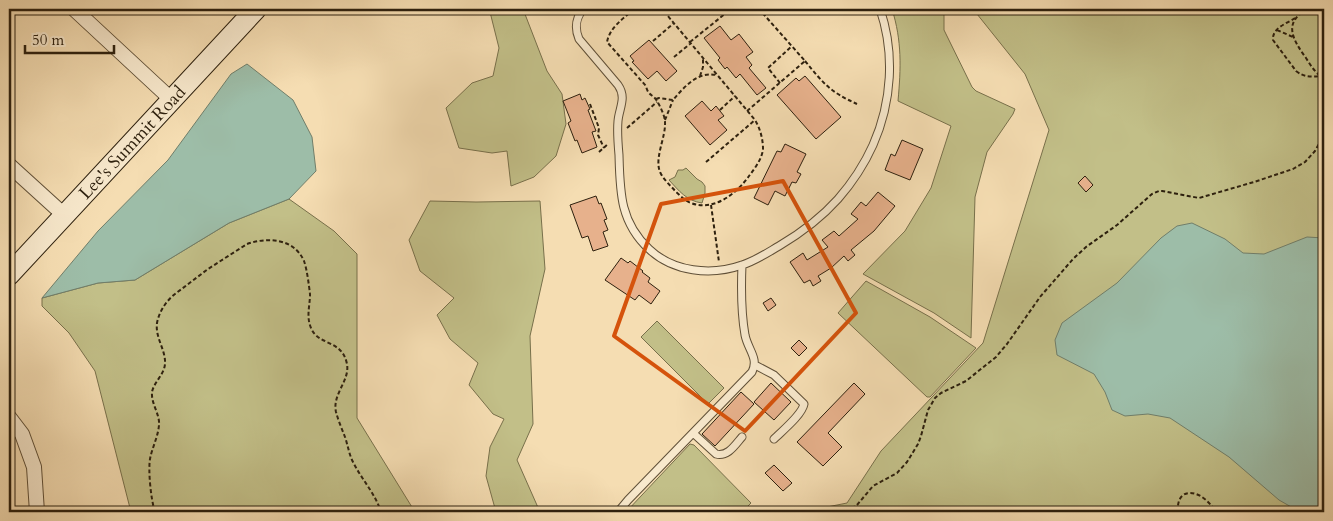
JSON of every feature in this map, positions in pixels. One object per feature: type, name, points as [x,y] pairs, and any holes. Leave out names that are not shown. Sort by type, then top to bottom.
[{"type":"main road","name":"Lee's Summit Road","points":[[9,275],[256,9]]},
{"type":"street","points":[[74,9],[172,100]]},
{"type":"street","points":[[9,165],[64,215]]},
{"type":"street","points":[[9,417],[22,434],[34,467],[38,512]]},
{"type":"lane","points":[[583,9],[579,15],[576,33],[622,92],[623,100],[618,119],[620,188],[629,223],[648,249],[667,262],[692,270],[707,271],[742,265],[794,237],[811,225],[842,194],[856,175],[867,158],[881,122],[889,84],[889,51],[880,9]]},
{"type":"lane","points":[[618,512],[752,372],[755,365],[745,336],[741,298],[742,265]]},
{"type":"lane","points":[[755,365],[774,374],[804,404],[800,412],[774,439]]},
{"type":"lane","points":[[693,433],[716,454],[720,455],[729,452],[742,437]]},
{"type":"path","points":[[634,9],[613,28],[608,35],[607,42],[646,86],[651,96],[657,100],[665,120]]},
{"type":"path","points":[[662,9],[755,120],[762,142],[763,149],[758,162],[738,189],[718,203],[697,205],[687,201],[662,175],[658,165],[659,155],[664,138],[665,120],[673,100],[684,88],[700,76],[708,74],[718,76]]},
{"type":"path","points":[[674,57],[731,9]]},
{"type":"path","points":[[759,9],[825,85],[832,91],[857,104]]},
{"type":"path","points":[[1308,9],[1276,30],[1273,34],[1273,40],[1296,71],[1306,77],[1320,76]]},
{"type":"path","points":[[1295,18],[1292,26],[1296,45],[1320,76],[1324,78]]},
{"type":"path","points":[[653,41],[674,23]]},
{"type":"path","points":[[1276,30],[1293,37]]},
{"type":"path","points":[[780,83],[768,68],[792,46]]},
{"type":"path","points":[[700,76],[704,67],[703,58]]},
{"type":"path","points":[[748,111],[805,61]]},
{"type":"path","points":[[720,110],[735,96]]},
{"type":"path","points":[[624,130],[659,98],[673,100]]},
{"type":"path","points":[[590,104],[599,128],[598,135],[604,148]]},
{"type":"path","points":[[706,162],[755,120]]},
{"type":"path","points":[[846,512],[857,505],[876,484],[897,473],[905,465],[918,444],[928,410],[935,398],[966,381],[996,356],[1007,344],[1040,297],[1073,259],[1111,230],[1152,194],[1162,191],[1199,198],[1293,169],[1305,162],[1316,152],[1324,135]]},
{"type":"path","points":[[599,152],[612,141]]},
{"type":"path","points":[[711,205],[720,270]]},
{"type":"path","points":[[155,512],[150,459],[159,423],[152,393],[165,365],[163,351],[157,336],[157,321],[170,298],[208,269],[248,244],[272,239],[290,245],[300,255],[304,262],[310,291],[308,316],[311,328],[314,334],[336,346],[344,356],[347,369],[336,400],[336,412],[350,456],[376,498],[381,512]]},
{"type":"path","points":[[1178,512],[1178,500],[1188,493],[1206,500],[1217,512]]},
{"type":"highlighted area","points":[[783,181],[856,313],[745,431],[614,336],[661,204]]},
{"type":"shaded area","points":[[491,9],[523,9],[547,71],[562,94],[566,124],[556,156],[534,177],[511,186],[507,151],[492,153],[459,148],[446,108],[472,83],[493,76],[499,48],[490,12]]},
{"type":"shaded area","points":[[892,9],[944,9],[944,30],[972,87],[976,91],[1015,109],[987,152],[975,197],[971,338],[934,313],[863,274],[905,231],[931,188],[951,126],[898,101],[900,55],[898,32]]},
{"type":"shaded area","points":[[973,9],[1324,9],[1324,512],[802,512],[847,503],[881,451],[983,343],[1049,130],[1025,74]]},
{"type":"shaded area","points":[[247,64],[293,100],[312,137],[316,171],[289,199],[229,223],[135,280],[98,283],[42,298],[98,231],[168,160],[231,74]]},
{"type":"shaded area","points":[[686,168],[705,186],[702,203],[688,198],[669,180],[675,177],[678,170]]},
{"type":"shaded area","points":[[289,199],[334,231],[357,254],[357,418],[415,512],[131,512],[95,371],[69,333],[42,306],[42,298],[98,283],[135,280],[229,223]]},
{"type":"shaded area","points":[[430,201],[540,201],[545,269],[530,336],[533,424],[517,460],[540,512],[496,512],[486,476],[490,447],[504,419],[493,414],[469,385],[478,363],[450,339],[437,315],[454,298],[420,271],[409,240]]},
{"type":"shaded area","points":[[1192,223],[1225,239],[1243,253],[1264,254],[1307,237],[1324,238],[1324,509],[1316,507],[1293,508],[1279,500],[1229,457],[1170,418],[1148,414],[1125,416],[1112,410],[1105,392],[1094,374],[1057,355],[1055,340],[1062,323],[1117,283],[1161,238],[1177,226]]},
{"type":"shaded area","points":[[866,281],[930,317],[976,348],[930,397],[927,397],[838,313]]},
{"type":"shaded area","points":[[657,321],[724,388],[708,404],[641,337]]},
{"type":"shaded area","points":[[690,444],[694,445],[751,503],[742,512],[626,512]]},
{"type":"building","points":[[720,26],[731,40],[739,34],[753,52],[746,57],[752,65],[749,68],[766,88],[757,95],[740,74],[736,78],[727,67],[725,69],[718,60],[720,58],[704,38]]},
{"type":"building","points":[[649,40],[677,71],[666,81],[657,71],[648,79],[632,62],[634,61],[630,56]]},
{"type":"building","points":[[805,76],[841,117],[816,139],[777,95],[796,78],[799,81]]},
{"type":"building","points":[[580,94],[582,100],[585,98],[590,109],[588,110],[596,131],[592,132],[597,147],[582,153],[568,123],[571,121],[563,101]]},
{"type":"building","points":[[702,101],[711,111],[716,106],[724,116],[718,120],[727,130],[710,145],[685,116]]},
{"type":"building","points":[[902,140],[923,149],[910,180],[885,170],[891,154],[895,156]]},
{"type":"building","points":[[785,144],[806,154],[797,172],[801,174],[796,183],[792,182],[785,196],[775,191],[768,205],[754,198],[777,151],[781,152]]},
{"type":"building","points":[[1085,176],[1093,185],[1086,192],[1078,183]]},
{"type":"building","points":[[878,192],[895,206],[874,231],[851,250],[855,255],[848,261],[844,256],[831,268],[818,276],[821,281],[813,286],[810,280],[804,283],[790,262],[803,253],[807,260],[828,247],[822,240],[834,231],[839,236],[858,219],[851,214],[861,202],[866,206]]},
{"type":"building","points":[[596,196],[607,219],[604,220],[608,230],[603,232],[608,246],[593,251],[588,236],[582,238],[570,205]]},
{"type":"building","points":[[621,258],[628,263],[630,261],[643,271],[650,278],[648,282],[660,291],[651,304],[639,295],[635,300],[605,280]]},
{"type":"building","points":[[771,298],[776,305],[768,311],[763,303]]},
{"type":"building","points":[[799,340],[807,348],[799,356],[791,348]]},
{"type":"building","points":[[771,383],[791,402],[774,420],[754,402]]},
{"type":"building","points":[[854,383],[865,394],[828,433],[842,447],[823,466],[797,442]]},
{"type":"building","points":[[741,392],[754,404],[715,446],[702,434]]},
{"type":"building","points":[[774,465],[792,483],[783,491],[765,473]]}]
